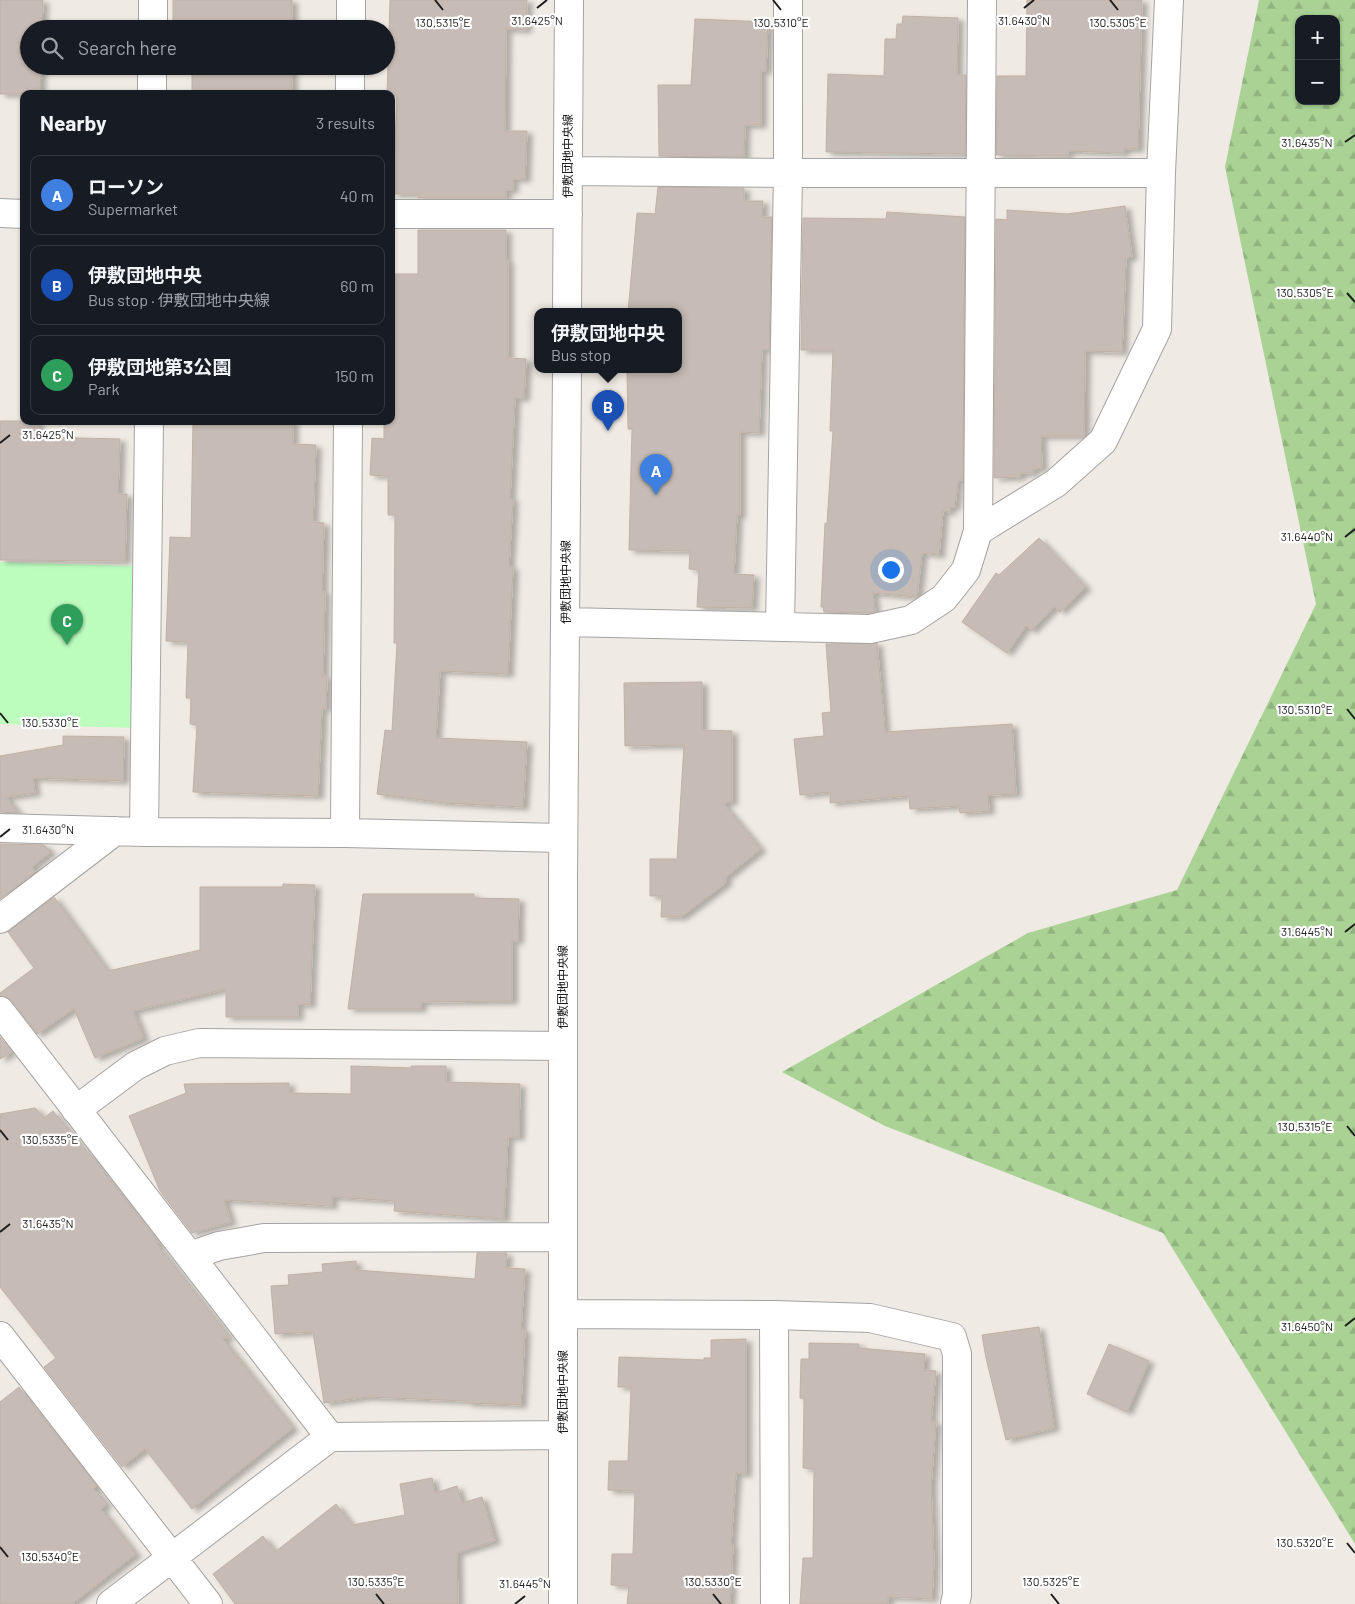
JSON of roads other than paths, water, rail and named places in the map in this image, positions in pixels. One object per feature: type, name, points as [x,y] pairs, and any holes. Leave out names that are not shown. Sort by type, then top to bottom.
[{"type":"street","points":[[152,20],[153,0]]},
{"type":"street","points":[[351,0],[351,20]]},
{"type":"street","name":"伊敷団地中央線","points":[[567,308],[569,0]]},
{"type":"street","points":[[780,626],[788,174],[788,0]]},
{"type":"street","points":[[566,622],[870,629],[911,620],[944,598],[966,570],[978,530],[982,0]]},
{"type":"street","points":[[978,530],[1056,483],[1103,441],[1157,329],[1168,0]]},
{"type":"street","points":[[152,75],[152,90]]},
{"type":"street","points":[[350,75],[350,90]]},
{"type":"street","points":[[568,172],[788,174],[1161,173]]},
{"type":"street","points":[[0,213],[20,214]]},
{"type":"street","points":[[395,214],[568,214]]},
{"type":"street","name":"伊敷団地中央線","points":[[563,1604],[563,1046],[567,373]]},
{"type":"street","points":[[144,832],[149,425]]},
{"type":"street","points":[[345,833],[348,425]]},
{"type":"street","points":[[0,828],[115,832],[345,833],[564,838]]},
{"type":"street","points":[[0,919],[115,832]]},
{"type":"street","points":[[0,1011],[330,1437]]},
{"type":"street","points":[[76,1110],[134,1066],[165,1051],[199,1043],[563,1046]]},
{"type":"street","points":[[190,1256],[219,1246],[264,1238],[564,1237]]},
{"type":"street","points":[[563,1314],[774,1315],[870,1318],[952,1337],[957,1354],[957,1594],[955,1604]]},
{"type":"street","points":[[774,1315],[775,1604]]},
{"type":"street","points":[[0,1336],[208,1604]]},
{"type":"street","points":[[111,1604],[330,1437],[563,1435]]},
{"type":"place","name":"伊敷団地中央","points":[[608,431]]},
{"type":"place","name":"ローソン","points":[[656,495]]},
{"type":"place","name":"伊敷団地第3公園","points":[[67,645]]}]
